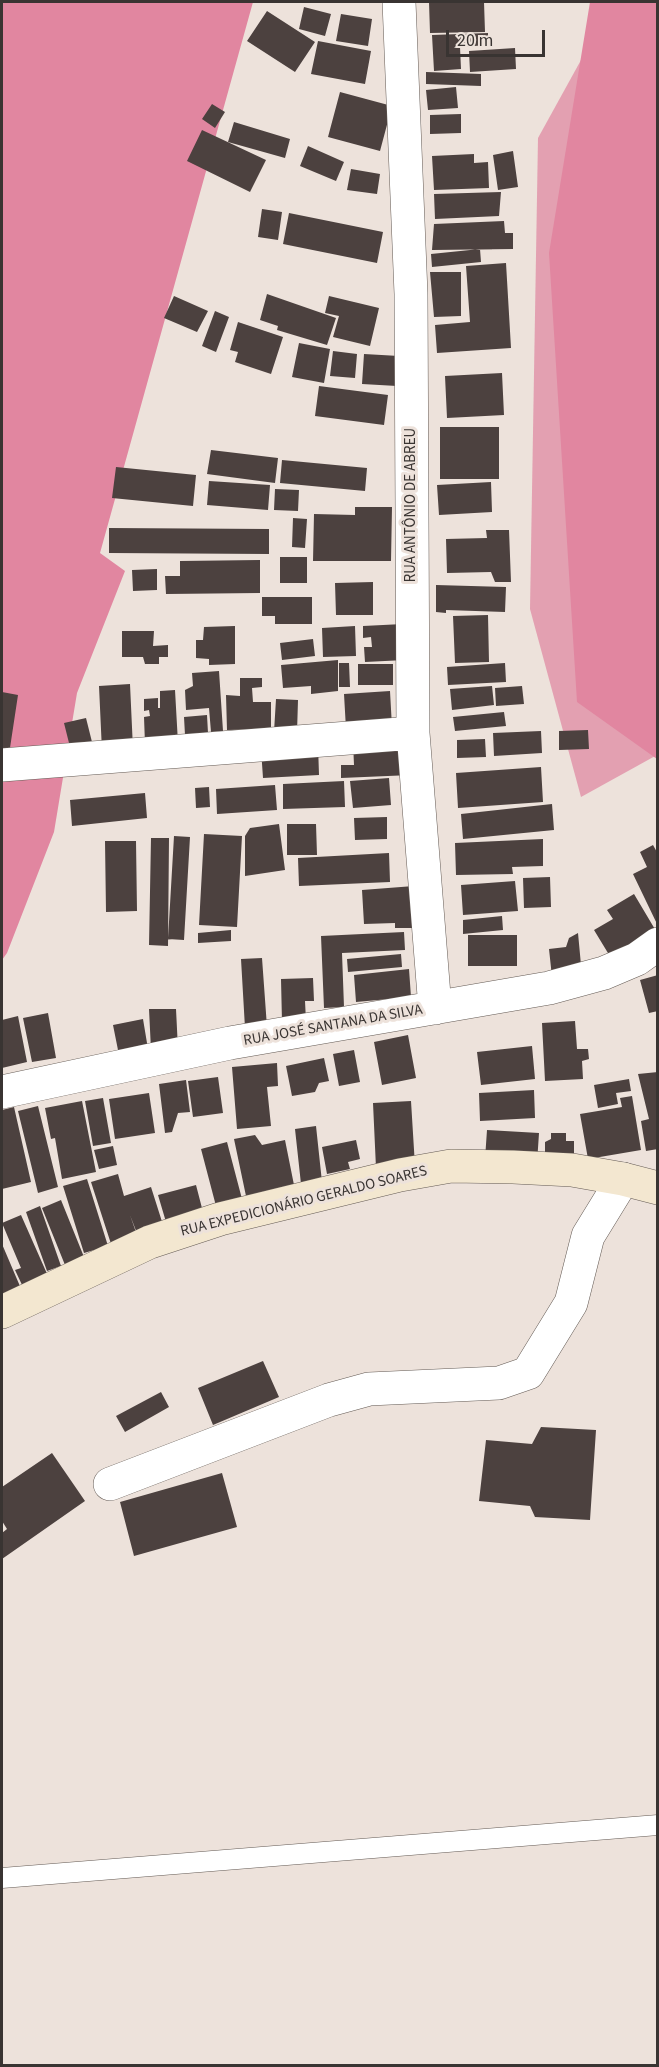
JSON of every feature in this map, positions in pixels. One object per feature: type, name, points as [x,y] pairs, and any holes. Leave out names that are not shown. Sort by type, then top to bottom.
[{"type":"main road","name":"RUA EXPEDICIONÁRIO GERALDO SOARES","points":[[2,1312],[150,1242],[220,1220],[400,1175],[451,1166],[513,1167],[572,1170],[657,1188]]},
{"type":"street","name":"RUA ANTÔNIO DE ABREU","points":[[399,2],[411,294],[413,733],[435,1008]]},
{"type":"street","points":[[2,765],[413,733]]},
{"type":"street","name":"RUA JOSÉ SANTANA DA SILVA","points":[[2,1092],[230,1043],[549,988],[604,973],[637,959],[657,944]]},
{"type":"street","points":[[110,1484],[328,1400],[369,1389],[499,1383],[528,1373],[571,1303],[588,1236],[623,1179]]},
{"type":"lane","points":[[2,1878],[657,1825]]},
{"type":"shaded area","points":[[2,2],[253,2],[100,553],[125,571],[77,693],[54,832],[7,953],[2,960]]},
{"type":"shaded area","points":[[590,2],[657,2],[657,759],[577,702],[549,253]]},
{"type":"shaded area","points":[[613,2],[657,2],[657,755],[581,797],[530,609],[538,138]]},
{"type":"building","points":[[429,2],[484,2],[485,32],[430,33]]},
{"type":"building","points":[[304,7],[331,14],[325,36],[299,29]]},
{"type":"building","points":[[267,11],[315,42],[295,72],[247,41]]},
{"type":"building","points":[[341,14],[372,19],[368,46],[336,41]]},
{"type":"building","points":[[488,33],[488,45],[460,47],[461,69],[434,71],[432,35]]},
{"type":"building","points":[[318,41],[371,51],[365,84],[311,74]]},
{"type":"building","points":[[515,48],[516,69],[470,72],[469,51]]},
{"type":"building","points":[[426,72],[481,74],[481,86],[426,84]]},
{"type":"building","points":[[456,87],[458,108],[428,110],[426,90]]},
{"type":"building","points":[[340,92],[392,106],[380,151],[328,137]]},
{"type":"building","points":[[212,104],[225,112],[215,128],[202,119]]},
{"type":"building","points":[[461,114],[461,133],[430,134],[430,115]]},
{"type":"building","points":[[234,122],[290,139],[285,158],[228,142]]},
{"type":"building","points":[[202,130],[266,160],[250,192],[187,161]]},
{"type":"building","points":[[308,146],[344,162],[336,181],[300,166]]},
{"type":"building","points":[[513,151],[518,187],[498,190],[493,155]]},
{"type":"building","points":[[474,154],[474,163],[488,162],[489,188],[434,190],[432,156]]},
{"type":"building","points":[[351,169],[380,174],[377,194],[347,190]]},
{"type":"building","points":[[501,192],[499,216],[435,219],[434,194]]},
{"type":"building","points":[[262,209],[282,212],[278,240],[258,237]]},
{"type":"building","points":[[289,213],[383,232],[377,263],[283,244]]},
{"type":"building","points":[[504,221],[505,233],[513,233],[513,249],[432,250],[434,224]]},
{"type":"building","points":[[480,249],[481,262],[432,267],[431,254]]},
{"type":"building","points":[[506,263],[511,348],[437,353],[435,325],[470,322],[466,266]]},
{"type":"building","points":[[430,272],[461,272],[461,316],[434,317]]},
{"type":"building","points":[[267,294],[336,318],[327,345],[277,330],[278,326],[260,320]]},
{"type":"building","points":[[174,296],[208,311],[197,332],[164,318]]},
{"type":"building","points":[[329,296],[379,308],[370,346],[333,337],[339,316],[325,313]]},
{"type":"building","points":[[215,311],[229,317],[216,352],[202,346]]},
{"type":"building","points":[[238,322],[283,337],[271,374],[235,362],[238,352],[230,350]]},
{"type":"building","points":[[299,343],[330,349],[324,383],[292,377]]},
{"type":"building","points":[[333,351],[357,354],[355,378],[330,376]]},
{"type":"building","points":[[364,354],[399,356],[397,386],[362,384]]},
{"type":"building","points":[[502,373],[504,415],[447,418],[445,376]]},
{"type":"building","points":[[319,386],[388,395],[384,425],[315,416]]},
{"type":"building","points":[[440,427],[499,427],[499,479],[440,479]]},
{"type":"building","points":[[211,450],[278,458],[275,483],[207,474]]},
{"type":"building","points":[[282,460],[367,468],[365,491],[280,483]]},
{"type":"building","points":[[116,467],[196,475],[193,506],[112,498]]},
{"type":"building","points":[[209,481],[270,485],[268,510],[207,505]]},
{"type":"building","points":[[491,482],[492,512],[439,515],[437,485]]},
{"type":"building","points":[[275,489],[299,490],[298,511],[274,510]]},
{"type":"building","points":[[355,507],[392,507],[391,561],[313,561],[314,514],[355,515]]},
{"type":"building","points":[[293,518],[307,519],[305,548],[292,547]]},
{"type":"building","points":[[109,528],[269,529],[269,554],[109,553]]},
{"type":"building","points":[[486,530],[509,530],[511,582],[495,582],[491,572],[447,573],[446,539],[487,538]]},
{"type":"building","points":[[280,557],[307,557],[307,583],[280,583]]},
{"type":"building","points":[[260,560],[260,593],[166,594],[165,576],[180,576],[180,561]]},
{"type":"building","points":[[157,569],[157,590],[133,591],[132,570]]},
{"type":"building","points":[[373,582],[373,615],[336,615],[335,583]]},
{"type":"building","points":[[436,585],[506,587],[505,612],[446,610],[446,613],[436,612]]},
{"type":"building","points":[[262,597],[312,597],[312,624],[275,624],[275,616],[262,616]]},
{"type":"building","points":[[488,615],[489,662],[455,663],[453,616]]},
{"type":"building","points":[[403,624],[405,660],[365,662],[364,647],[372,647],[371,637],[363,638],[363,626]]},
{"type":"building","points":[[235,626],[235,664],[209,665],[209,659],[196,658],[196,640],[203,640],[204,627]]},
{"type":"building","points":[[355,626],[356,656],[323,657],[322,628]]},
{"type":"building","points":[[122,631],[154,631],[153,646],[168,645],[168,657],[159,657],[159,664],[145,664],[143,657],[122,657]]},
{"type":"building","points":[[313,639],[315,656],[282,660],[280,643]]},
{"type":"building","points":[[338,660],[338,691],[311,694],[311,686],[283,688],[281,665]]},
{"type":"building","points":[[339,663],[349,663],[350,687],[339,687]]},
{"type":"building","points":[[505,663],[506,682],[448,685],[447,667]]},
{"type":"building","points":[[358,664],[393,664],[393,685],[358,685]]},
{"type":"building","points":[[219,671],[223,731],[211,732],[209,708],[186,710],[185,690],[193,686],[192,673]]},
{"type":"building","points":[[240,678],[262,678],[262,687],[252,688],[253,702],[271,702],[271,729],[227,730],[226,695],[240,696]]},
{"type":"building","points":[[130,684],[133,749],[102,751],[99,686]]},
{"type":"building","points":[[492,686],[494,705],[452,710],[450,689]]},
{"type":"building","points":[[522,686],[524,704],[496,706],[495,688]]},
{"type":"building","points":[[175,690],[178,743],[145,744],[144,717],[150,716],[149,710],[144,711],[144,699],[158,698],[158,708],[160,708],[160,691]]},
{"type":"building","points":[[390,691],[392,727],[346,729],[344,694]]},
{"type":"building","points":[[2,692],[18,695],[8,761],[2,759]]},
{"type":"building","points":[[276,699],[298,700],[297,733],[274,732]]},
{"type":"building","points":[[504,712],[506,726],[455,731],[453,717]]},
{"type":"building","points":[[207,715],[208,733],[185,735],[184,717]]},
{"type":"building","points":[[86,718],[93,746],[71,751],[64,723]]},
{"type":"building","points":[[588,730],[589,749],[559,750],[559,731]]},
{"type":"building","points":[[541,731],[542,753],[494,756],[493,733]]},
{"type":"building","points":[[485,739],[486,757],[457,758],[457,740]]},
{"type":"building","points":[[410,740],[411,775],[341,778],[341,765],[354,765],[353,742]]},
{"type":"building","points":[[318,745],[319,775],[263,778],[261,749]]},
{"type":"building","points":[[541,767],[543,802],[458,808],[456,773]]},
{"type":"building","points":[[389,778],[391,805],[353,808],[350,781]]},
{"type":"building","points":[[344,781],[345,807],[283,809],[283,784]]},
{"type":"building","points":[[275,785],[277,810],[217,814],[216,789]]},
{"type":"building","points":[[209,787],[210,807],[196,808],[195,788]]},
{"type":"building","points":[[145,793],[147,818],[72,826],[70,800]]},
{"type":"building","points":[[552,804],[554,830],[463,839],[461,814]]},
{"type":"building","points":[[387,817],[387,839],[355,840],[354,818]]},
{"type":"building","points":[[279,824],[285,870],[245,876],[245,836],[250,828]]},
{"type":"building","points":[[287,824],[316,824],[317,855],[287,855]]},
{"type":"building","points":[[204,834],[242,836],[237,927],[199,925]]},
{"type":"building","points":[[174,836],[190,837],[184,940],[168,939]]},
{"type":"building","points":[[151,838],[169,838],[168,946],[149,945]]},
{"type":"building","points":[[543,839],[543,866],[512,867],[513,874],[456,875],[455,843]]},
{"type":"building","points":[[105,841],[136,841],[137,911],[106,912]]},
{"type":"building","points":[[653,845],[658,854],[658,926],[633,874],[647,867],[640,852]]},
{"type":"building","points":[[389,853],[390,882],[299,886],[298,858]]},
{"type":"building","points":[[550,877],[551,907],[524,908],[523,878]]},
{"type":"building","points":[[515,881],[518,911],[463,915],[461,885]]},
{"type":"building","points":[[414,886],[414,928],[395,928],[395,923],[364,924],[362,890]]},
{"type":"building","points":[[634,894],[656,931],[611,958],[594,930],[613,919],[607,910]]},
{"type":"building","points":[[502,916],[503,930],[463,934],[463,920]]},
{"type":"building","points":[[231,930],[231,941],[198,943],[198,933]]},
{"type":"building","points":[[404,932],[405,950],[342,953],[344,1007],[324,1008],[321,936]]},
{"type":"building","points":[[578,933],[581,965],[552,977],[549,949],[566,947],[569,938]]},
{"type":"building","points":[[468,935],[517,935],[517,966],[468,966]]},
{"type":"building","points":[[401,954],[402,967],[348,972],[347,959]]},
{"type":"building","points":[[262,958],[267,1027],[245,1028],[241,959]]},
{"type":"building","points":[[409,969],[411,997],[356,1002],[354,975]]},
{"type":"building","points":[[658,975],[658,1011],[649,1013],[640,980]]},
{"type":"building","points":[[313,978],[314,1001],[305,1001],[306,1021],[282,1022],[281,979]]},
{"type":"building","points":[[149,1009],[176,1009],[178,1049],[151,1050]]},
{"type":"building","points":[[48,1013],[56,1058],[32,1062],[23,1018]]},
{"type":"building","points":[[18,1016],[27,1062],[2,1068],[2,1020]]},
{"type":"building","points":[[143,1019],[148,1049],[119,1055],[113,1025]]},
{"type":"building","points":[[575,1021],[577,1049],[588,1049],[589,1059],[582,1061],[583,1079],[545,1081],[542,1023]]},
{"type":"building","points":[[408,1035],[416,1078],[382,1085],[374,1042]]},
{"type":"building","points":[[532,1046],[535,1079],[481,1085],[477,1052]]},
{"type":"building","points":[[354,1050],[360,1082],[339,1086],[333,1054]]},
{"type":"building","points":[[324,1058],[329,1081],[319,1083],[315,1092],[292,1096],[286,1066]]},
{"type":"building","points":[[277,1063],[278,1086],[267,1087],[271,1126],[237,1129],[232,1067]]},
{"type":"building","points":[[658,1072],[658,1149],[646,1151],[641,1121],[649,1119],[638,1074]]},
{"type":"building","points":[[218,1077],[223,1113],[193,1117],[188,1081]]},
{"type":"building","points":[[629,1079],[631,1091],[616,1093],[618,1104],[598,1108],[594,1085]]},
{"type":"building","points":[[186,1080],[190,1112],[178,1113],[172,1132],[165,1133],[159,1084]]},
{"type":"building","points":[[534,1090],[535,1118],[480,1121],[479,1093]]},
{"type":"building","points":[[149,1093],[155,1133],[115,1139],[109,1099]]},
{"type":"building","points":[[632,1096],[641,1150],[588,1159],[580,1114],[622,1107],[620,1098]]},
{"type":"building","points":[[103,1098],[111,1143],[93,1146],[85,1101]]},
{"type":"building","points":[[82,1101],[96,1172],[62,1179],[55,1138],[51,1139],[45,1108]]},
{"type":"building","points":[[411,1101],[415,1166],[376,1168],[373,1103]]},
{"type":"building","points":[[38,1106],[58,1187],[38,1193],[18,1111]]},
{"type":"building","points":[[14,1107],[31,1182],[2,1189],[2,1110]]},
{"type":"building","points":[[316,1126],[322,1182],[301,1184],[295,1129]]},
{"type":"building","points":[[487,1130],[539,1133],[537,1163],[485,1159]]},
{"type":"building","points":[[551,1133],[566,1133],[566,1141],[574,1141],[574,1162],[545,1162],[545,1142],[551,1139]]},
{"type":"building","points":[[255,1135],[262,1145],[285,1140],[294,1185],[246,1196],[234,1139]]},
{"type":"building","points":[[356,1140],[360,1159],[348,1162],[350,1169],[327,1174],[322,1147]]},
{"type":"building","points":[[227,1142],[242,1199],[216,1206],[201,1149]]},
{"type":"building","points":[[113,1146],[117,1165],[99,1169],[94,1150]]},
{"type":"building","points":[[118,1174],[124,1196],[151,1187],[164,1228],[138,1236],[130,1215],[138,1238],[112,1247],[91,1182]]},
{"type":"building","points":[[87,1179],[108,1246],[84,1253],[63,1186]]},
{"type":"building","points":[[196,1185],[203,1212],[166,1222],[158,1195]]},
{"type":"building","points":[[61,1200],[84,1257],[65,1265],[42,1208]]},
{"type":"building","points":[[40,1206],[61,1266],[47,1271],[26,1212]]},
{"type":"building","points":[[21,1215],[48,1276],[23,1287],[15,1270],[21,1268],[2,1223]]},
{"type":"building","points":[[2,1244],[22,1291],[2,1300]]},
{"type":"building","points":[[263,1361],[279,1397],[213,1425],[198,1388]]},
{"type":"building","points":[[161,1392],[169,1407],[125,1432],[116,1416]]},
{"type":"building","points":[[541,1427],[596,1430],[590,1520],[535,1517],[530,1506],[479,1501],[486,1440],[532,1444]]},
{"type":"building","points":[[52,1453],[85,1501],[2,1559],[2,1533],[7,1529],[2,1521],[2,1487]]},
{"type":"building","points":[[222,1473],[237,1527],[134,1556],[120,1502]]}]
